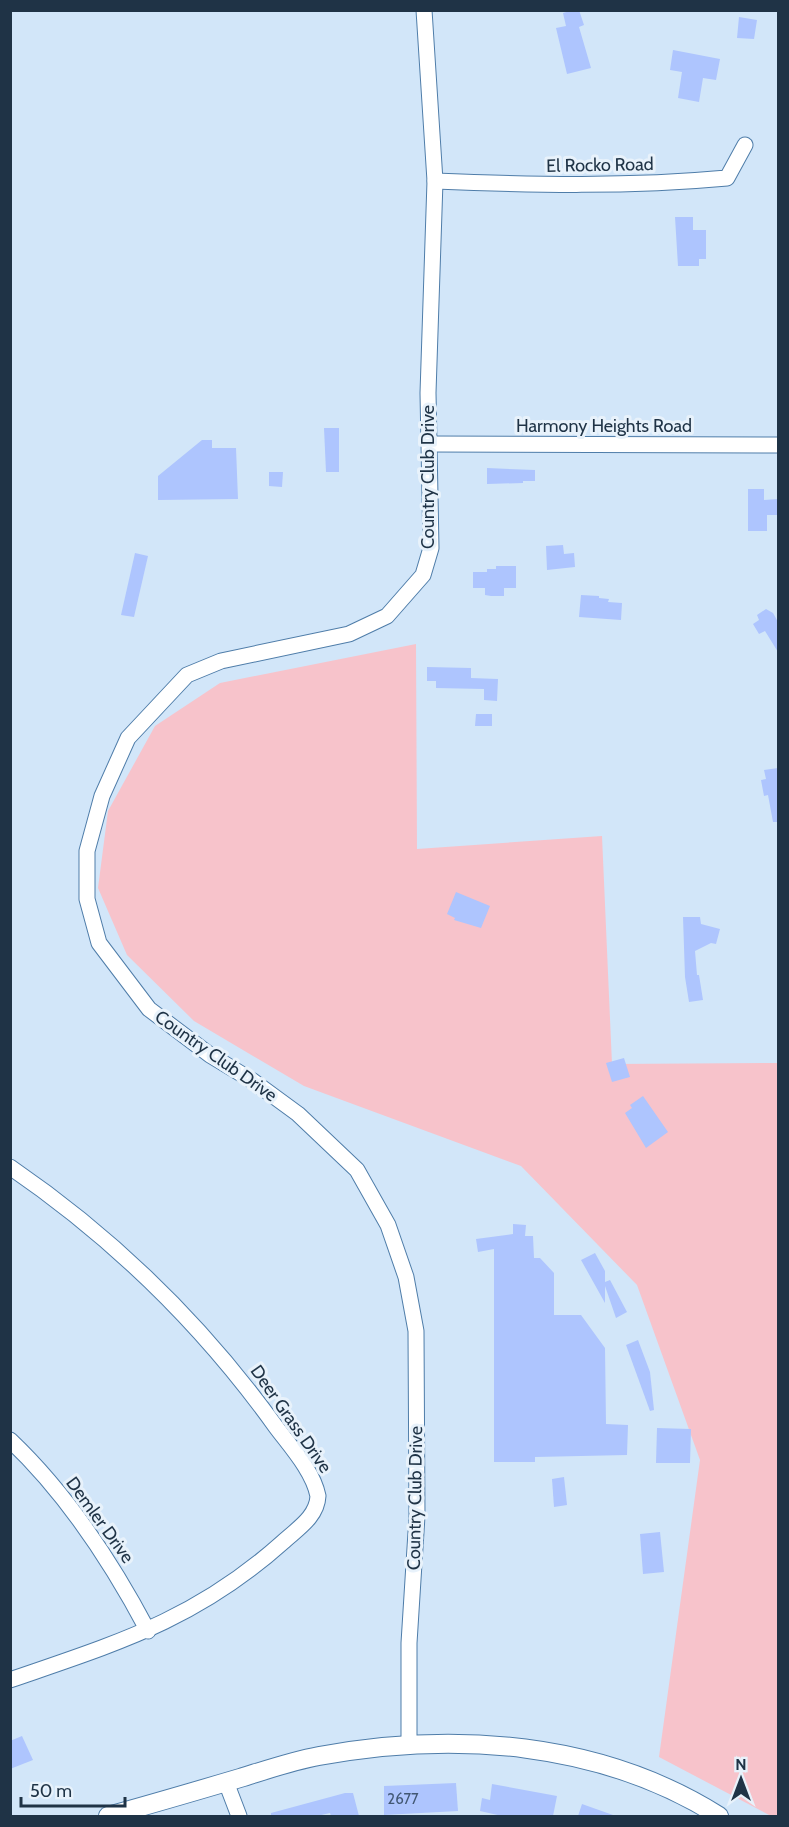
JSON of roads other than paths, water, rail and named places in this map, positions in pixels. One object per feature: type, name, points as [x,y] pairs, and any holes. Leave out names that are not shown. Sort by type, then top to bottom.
[{"type":"main road","points":[[108,1816],[317,1756],[410,1744],[488,1743],[568,1756],[664,1787],[719,1816]]},
{"type":"street","name":"Country Club Drive","points":[[410,1744],[408,1643],[417,1516],[416,1331],[406,1277],[388,1225],[357,1170],[298,1114],[253,1081],[210,1055],[149,1009],[99,944],[87,899],[87,851],[102,796],[128,738],[188,675],[221,661],[349,634],[387,616],[423,575],[431,548],[428,393],[435,181],[424,10]]},
{"type":"street","name":"El Rocko Road","points":[[435,181],[557,186],[675,183],[727,178],[745,145]]},
{"type":"street","name":"Harmony Heights Road","points":[[430,444],[778,446]]},
{"type":"street","name":"Deer Grass Drive","points":[[10,1167],[97,1232],[165,1293],[239,1377],[307,1472],[318,1493],[317,1507],[311,1517],[243,1576],[197,1606],[148,1631],[10,1680]]},
{"type":"street","name":"Demler Drive","points":[[10,1440],[48,1481],[97,1546],[148,1631]]},
{"type":"street","points":[[226,1782],[239,1816]]}]
